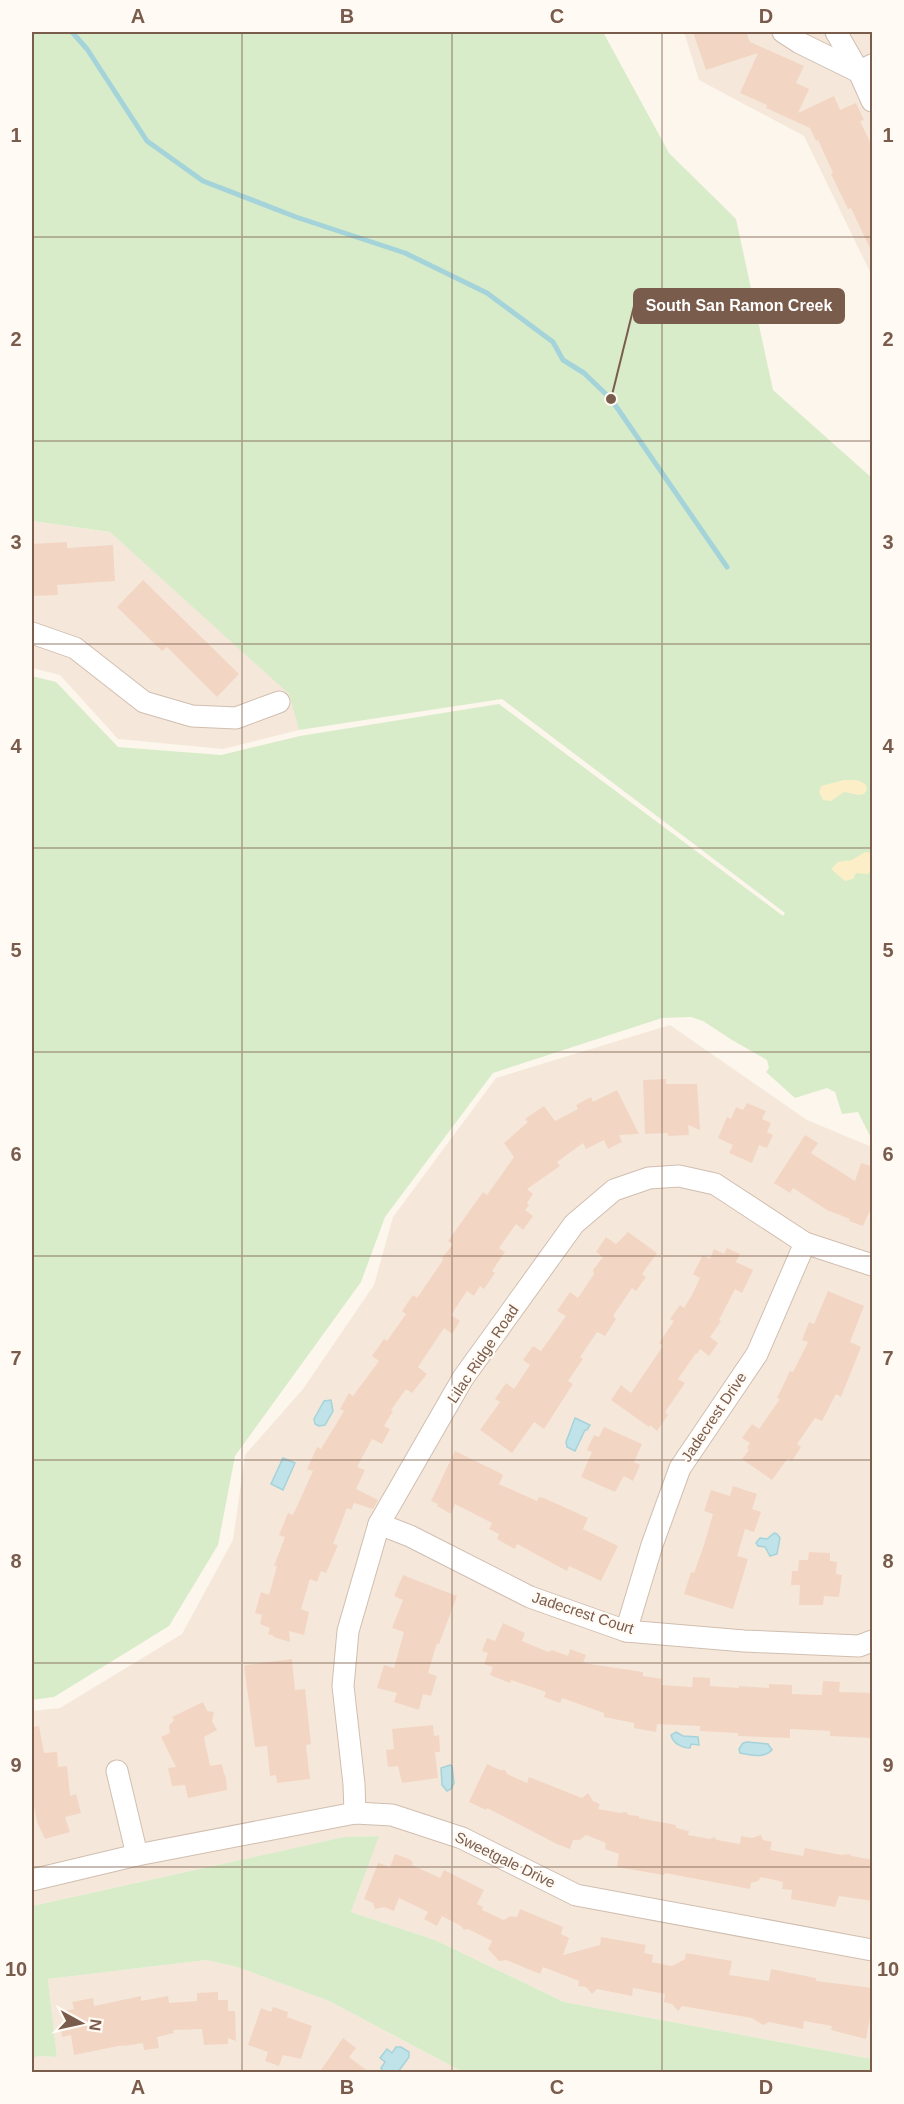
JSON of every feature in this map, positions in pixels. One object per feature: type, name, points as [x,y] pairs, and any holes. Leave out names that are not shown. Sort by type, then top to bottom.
[{"type":"street","points":[[783,32],[800,44],[866,69]]},
{"type":"street","points":[[836,32],[866,69],[873,101]]},
{"type":"street","points":[[32,633],[75,648],[144,702],[192,716],[236,718],[279,702]]},
{"type":"street","name":"Lilac Ridge Road","points":[[355,1813],[343,1686],[348,1631],[379,1524],[463,1378],[574,1224],[614,1190],[649,1178],[679,1176],[715,1184],[805,1243],[873,1265]]},
{"type":"street","name":"Jadecrest Drive","points":[[626,1630],[652,1545],[680,1468],[757,1354],[805,1243]]},
{"type":"street","name":"Jadecrest Court","points":[[379,1524],[410,1536],[530,1597],[626,1630],[744,1641],[859,1646],[873,1641]]},
{"type":"street","points":[[117,1771],[137,1855]]},
{"type":"street","name":"Sweetgale Drive","points":[[32,1880],[137,1855],[355,1813],[392,1815],[462,1838],[576,1895],[873,1950]]},
{"type":"shaded area","points":[[684,32],[872,32],[872,276],[804,136],[699,80]]},
{"type":"shaded area","points":[[32,521],[110,532],[290,694],[299,730],[223,749],[118,739],[60,675],[32,668]]},
{"type":"shaded area","points":[[670,1025],[807,1120],[872,1147],[872,2059],[564,2002],[435,1940],[351,1912],[378,1836],[344,1837],[32,1906],[32,1711],[60,1708],[182,1634],[233,1540],[245,1455],[303,1389],[374,1285],[393,1217],[496,1078]]},
{"type":"shaded area","points":[[206,1960],[237,1967],[329,2001],[463,2072],[32,2072],[32,2059],[38,2056],[57,2057],[48,1979]]},
{"type":"green space","points":[[32,32],[603,32],[669,153],[736,219],[773,390],[872,478],[872,1154],[870,1153],[870,1136],[858,1112],[842,1114],[835,1092],[827,1088],[795,1098],[766,1072],[769,1068],[767,1060],[703,1021],[691,1017],[662,1018],[493,1073],[385,1217],[361,1282],[235,1456],[218,1545],[169,1626],[54,1697],[32,1700],[32,676],[56,682],[118,747],[221,755],[300,736],[499,704],[783,916],[785,913],[502,699],[299,730],[289,694],[110,532],[32,521]]},
{"type":"green space","points":[[379,1836],[351,1912],[435,1940],[564,2002],[872,2059],[872,2072],[463,2072],[329,2001],[237,1967],[206,1960],[48,1979],[57,2057],[38,2056],[32,2059],[32,1906],[344,1837]]},
{"type":"sand","points":[[844,780],[861,782],[866,785],[867,790],[864,794],[844,792],[831,801],[823,800],[819,792],[821,786]]},
{"type":"sand","points":[[865,852],[872,853],[871,870],[868,874],[856,873],[853,879],[845,881],[831,869],[838,862],[852,860]]},
{"type":"water","points":[[331,1400],[333,1411],[325,1425],[315,1424],[314,1419],[324,1401]]},
{"type":"water","points":[[575,1418],[590,1425],[585,1430],[575,1451],[567,1447],[566,1442]]},
{"type":"water","points":[[283,1458],[295,1463],[283,1490],[271,1484]]},
{"type":"water","points":[[774,1533],[780,1538],[777,1554],[770,1556],[765,1547],[758,1546],[756,1543],[760,1538],[767,1539]]},
{"type":"water","points":[[676,1732],[683,1736],[698,1737],[699,1745],[691,1744],[690,1748],[679,1745],[671,1735]]},
{"type":"water","points":[[743,1743],[768,1744],[772,1750],[761,1755],[740,1753],[739,1749]]},
{"type":"water","points":[[450,1765],[454,1783],[447,1791],[442,1785],[441,1768]]},
{"type":"water","points":[[396,2047],[409,2052],[409,2057],[398,2072],[383,2072],[381,2068],[385,2062],[380,2058],[387,2049],[392,2053]]},
{"type":"building","points":[[693,32],[746,32],[750,42],[804,66],[796,83],[809,89],[798,113],[834,96],[840,110],[856,103],[864,120],[860,121],[873,148],[873,255],[851,208],[848,209],[818,140],[816,141],[810,128],[740,93],[758,53],[706,70]]},
{"type":"building","points":[[67,542],[67,548],[113,545],[115,581],[57,585],[58,595],[32,596],[32,544]]},
{"type":"building","points":[[143,580],[239,674],[217,697],[167,647],[162,651],[117,607]]},
{"type":"building","points":[[666,1079],[666,1084],[697,1084],[700,1130],[688,1125],[689,1135],[645,1134],[643,1080]]},
{"type":"building","points":[[617,1090],[639,1134],[619,1135],[622,1142],[608,1149],[604,1140],[586,1149],[583,1143],[557,1162],[560,1166],[527,1189],[533,1194],[525,1210],[533,1216],[523,1230],[516,1224],[499,1248],[505,1252],[492,1271],[495,1273],[484,1289],[480,1286],[474,1296],[467,1291],[451,1315],[460,1321],[452,1334],[444,1328],[418,1367],[427,1374],[412,1393],[406,1389],[391,1410],[393,1411],[384,1426],[390,1429],[382,1444],[372,1439],[357,1467],[365,1470],[356,1489],[378,1500],[373,1509],[354,1503],[351,1510],[347,1508],[333,1544],[338,1545],[326,1573],[321,1571],[317,1582],[310,1579],[301,1609],[309,1612],[304,1635],[289,1631],[290,1642],[268,1634],[270,1628],[260,1624],[262,1615],[255,1613],[261,1592],[269,1595],[277,1566],[274,1566],[285,1537],[279,1535],[288,1513],[293,1515],[313,1471],[307,1469],[317,1447],[321,1449],[344,1411],[340,1409],[349,1393],[353,1396],[379,1361],[372,1356],[384,1339],[387,1341],[406,1314],[402,1311],[413,1295],[417,1298],[443,1260],[442,1258],[453,1244],[448,1241],[483,1192],[487,1195],[514,1157],[504,1143],[528,1122],[525,1119],[544,1106],[555,1121],[578,1109],[576,1105],[591,1097],[593,1102]]},
{"type":"building","points":[[747,1103],[766,1111],[762,1119],[771,1123],[767,1132],[773,1135],[767,1148],[759,1145],[752,1163],[729,1153],[733,1145],[718,1138],[727,1117],[731,1119],[736,1107],[743,1110]]},
{"type":"building","points":[[805,1135],[818,1143],[811,1153],[855,1181],[861,1163],[873,1167],[873,1213],[869,1212],[863,1226],[827,1210],[793,1188],[790,1193],[774,1183]]},
{"type":"building","points":[[628,1232],[657,1253],[642,1274],[646,1277],[636,1291],[632,1288],[613,1316],[616,1319],[605,1336],[597,1332],[580,1357],[583,1359],[568,1381],[573,1384],[544,1429],[534,1422],[512,1453],[480,1430],[500,1402],[495,1399],[506,1383],[514,1389],[530,1365],[523,1360],[533,1346],[541,1351],[566,1316],[557,1311],[570,1292],[578,1298],[594,1274],[593,1270],[603,1257],[596,1252],[606,1237],[616,1244]]},
{"type":"building","points":[[727,1248],[740,1254],[736,1262],[753,1270],[742,1293],[735,1289],[719,1320],[721,1321],[710,1337],[718,1343],[709,1356],[700,1349],[678,1379],[685,1383],[665,1412],[668,1415],[657,1431],[611,1400],[621,1385],[631,1393],[663,1346],[659,1343],[674,1321],[670,1319],[680,1305],[684,1308],[700,1278],[693,1274],[703,1255],[710,1259],[714,1249],[724,1254]]},
{"type":"building","points":[[828,1291],[864,1306],[850,1342],[861,1347],[841,1397],[836,1394],[822,1421],[815,1418],[797,1444],[801,1447],[792,1461],[788,1458],[772,1480],[742,1459],[749,1450],[747,1448],[750,1443],[742,1438],[752,1424],[759,1429],[780,1399],[777,1398],[790,1371],[793,1372],[808,1342],[802,1340],[809,1322],[814,1324]]},
{"type":"building","points":[[604,1427],[642,1444],[634,1462],[640,1465],[633,1481],[624,1476],[615,1492],[581,1477],[592,1452],[587,1450],[594,1435],[599,1437]]},
{"type":"building","points":[[455,1451],[502,1474],[499,1484],[537,1501],[539,1497],[544,1498],[588,1518],[583,1529],[618,1546],[601,1581],[569,1566],[567,1571],[517,1544],[515,1549],[497,1539],[499,1534],[489,1529],[492,1523],[455,1504],[451,1514],[431,1501]]},
{"type":"building","points":[[733,1486],[757,1494],[752,1509],[761,1512],[754,1532],[745,1529],[737,1556],[748,1559],[733,1609],[684,1594],[691,1572],[694,1573],[713,1514],[704,1511],[711,1490],[730,1496]]},
{"type":"building","points":[[809,1552],[830,1553],[830,1561],[837,1562],[836,1574],[842,1575],[839,1597],[824,1596],[823,1605],[799,1605],[800,1585],[791,1585],[792,1571],[798,1571],[799,1560],[808,1560]]},
{"type":"building","points":[[403,1575],[457,1596],[439,1644],[437,1643],[428,1673],[437,1676],[431,1696],[423,1694],[419,1710],[394,1702],[397,1693],[377,1688],[384,1665],[394,1668],[404,1632],[392,1628],[403,1600],[394,1596]]},
{"type":"building","points":[[503,1623],[525,1633],[522,1641],[548,1652],[552,1650],[568,1656],[570,1649],[586,1655],[583,1663],[643,1672],[643,1676],[662,1679],[661,1685],[692,1687],[693,1677],[710,1678],[710,1686],[769,1688],[769,1684],[792,1685],[792,1694],[822,1695],[823,1681],[840,1682],[839,1692],[873,1693],[873,1738],[830,1736],[830,1731],[790,1729],[790,1738],[738,1736],[738,1733],[700,1731],[700,1726],[657,1724],[656,1732],[634,1728],[634,1723],[604,1717],[604,1713],[562,1698],[560,1703],[544,1697],[546,1692],[511,1680],[510,1683],[490,1675],[493,1667],[484,1664],[488,1653],[482,1651],[487,1638],[495,1641]]},
{"type":"building","points":[[292,1659],[295,1690],[305,1689],[311,1744],[306,1745],[310,1779],[277,1783],[276,1775],[270,1776],[267,1746],[255,1747],[244,1666]]},
{"type":"building","points":[[203,1702],[207,1711],[214,1712],[212,1721],[217,1730],[204,1737],[210,1766],[222,1764],[227,1790],[188,1798],[185,1785],[172,1786],[168,1768],[176,1767],[161,1737],[170,1733],[169,1726],[174,1720],[172,1717]]},
{"type":"building","points":[[433,1725],[434,1736],[439,1735],[440,1752],[435,1752],[438,1778],[402,1783],[398,1766],[388,1767],[386,1750],[394,1749],[392,1729]]},
{"type":"building","points":[[39,1726],[44,1753],[57,1752],[58,1767],[67,1766],[70,1796],[76,1794],[81,1813],[65,1817],[70,1832],[45,1839],[37,1822],[32,1795],[32,1727]]},
{"type":"building","points":[[487,1764],[505,1770],[507,1774],[527,1783],[529,1777],[582,1798],[588,1793],[593,1801],[600,1804],[598,1809],[626,1812],[629,1815],[639,1816],[639,1818],[676,1825],[676,1828],[689,1831],[688,1835],[710,1839],[714,1837],[717,1840],[740,1844],[741,1836],[752,1838],[761,1835],[763,1840],[772,1842],[770,1850],[803,1856],[805,1848],[873,1860],[873,1901],[839,1896],[835,1907],[791,1899],[792,1890],[782,1889],[783,1882],[761,1877],[758,1881],[751,1883],[750,1889],[665,1873],[664,1875],[617,1867],[619,1854],[605,1849],[606,1843],[586,1835],[580,1840],[573,1840],[570,1849],[487,1808],[486,1810],[469,1802]]},
{"type":"building","points":[[395,1854],[409,1859],[413,1862],[412,1865],[440,1878],[444,1870],[484,1890],[477,1904],[483,1907],[482,1910],[504,1920],[510,1916],[517,1917],[520,1909],[563,1927],[561,1934],[569,1938],[563,1955],[600,1945],[601,1937],[646,1945],[644,1953],[653,1955],[652,1962],[672,1966],[685,1959],[686,1953],[732,1961],[729,1975],[769,1981],[771,1969],[816,1978],[816,1981],[873,1988],[866,2039],[831,2030],[832,2026],[804,2021],[803,2029],[769,2022],[763,2025],[752,2018],[682,2006],[678,2011],[672,2004],[664,2002],[665,1994],[633,1988],[632,1996],[597,1989],[592,1994],[586,1987],[578,1986],[579,1981],[543,1967],[540,1974],[506,1960],[499,1961],[488,1949],[492,1941],[468,1929],[464,1930],[442,1916],[437,1926],[424,1919],[428,1912],[399,1898],[394,1911],[384,1907],[375,1909],[373,1903],[364,1899],[378,1863],[390,1867]]},
{"type":"building","points":[[218,1992],[218,2000],[228,2000],[228,2011],[235,2011],[236,2041],[228,2038],[228,2044],[204,2045],[202,2029],[173,2030],[174,2033],[157,2037],[159,2048],[144,2050],[143,2043],[74,2055],[71,2035],[62,2037],[60,2023],[66,2022],[64,2011],[74,2009],[72,2002],[93,1998],[94,2006],[141,1996],[141,2001],[168,1996],[169,2003],[197,2001],[197,1993]]},
{"type":"building","points":[[273,2007],[288,2012],[287,2017],[312,2026],[301,2059],[283,2055],[279,2066],[265,2061],[268,2052],[248,2045],[261,2008],[271,2012]]},
{"type":"building","points":[[343,2038],[356,2048],[349,2057],[370,2073],[319,2073]]},
{"type":"waterway","points":[[72,32],[87,49],[147,141],[203,181],[296,217],[405,253],[487,293],[553,342],[563,360],[584,373],[611,399],[727,567]]},
{"type":"place","name":"South San Ramon Creek","points":[[611,399]]}]
